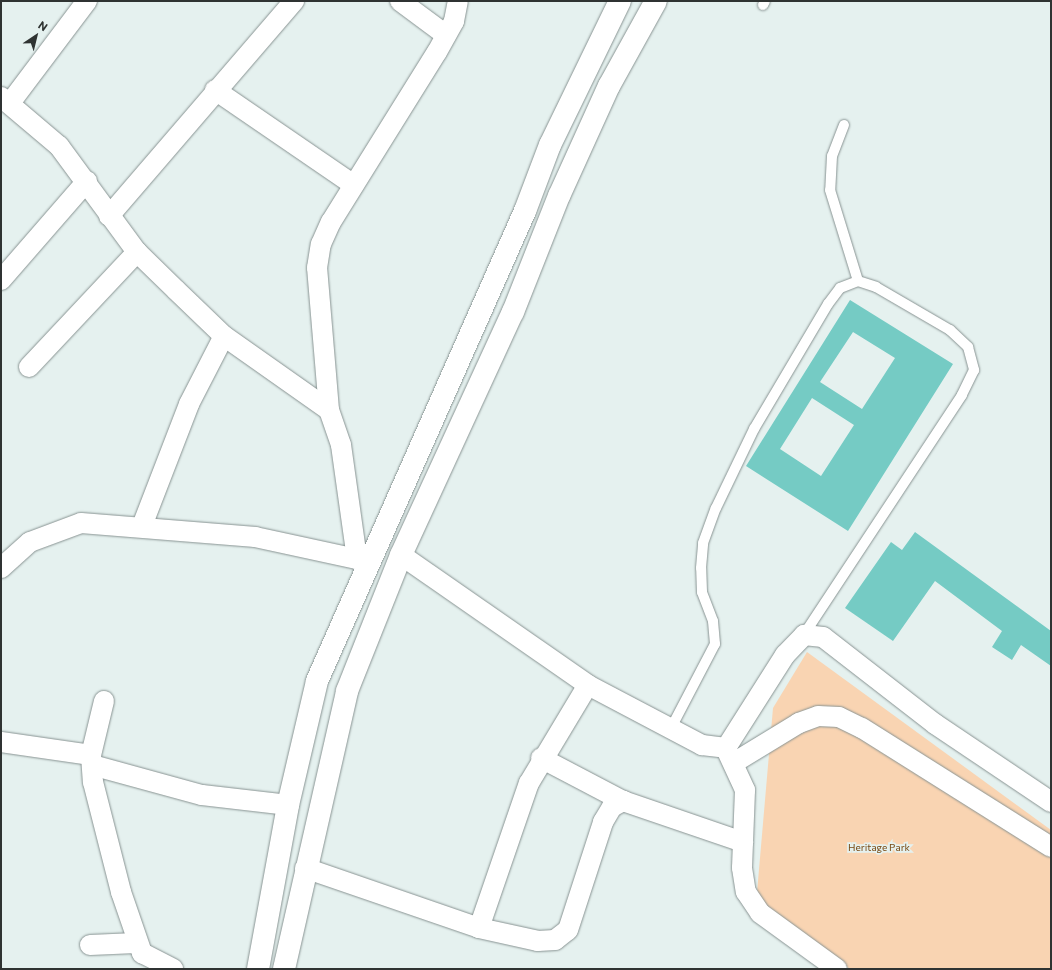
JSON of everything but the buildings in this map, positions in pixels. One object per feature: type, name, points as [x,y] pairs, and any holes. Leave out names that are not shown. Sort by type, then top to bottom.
[{"type":"main road","points":[[258,969],[288,805],[317,681],[363,561],[525,211],[550,145],[620,1]]},
{"type":"main road","points":[[284,969],[305,868],[347,691],[401,555],[513,312],[574,162],[609,86],[656,1]]},
{"type":"street","points":[[87,1],[5,100],[59,146],[87,181],[108,216],[137,252],[224,336],[330,410]]},
{"type":"street","points":[[108,216],[215,90],[294,1]]},
{"type":"street","points":[[400,1],[446,35]]},
{"type":"street","points":[[1,568],[30,542],[50,532],[81,523],[142,526],[282,541],[363,561],[341,445],[330,410],[317,268],[331,222],[446,35],[458,1]]},
{"type":"street","points":[[215,90],[354,185]]},
{"type":"street","points":[[1,280],[87,181]]},
{"type":"street","points":[[29,367],[137,252]]},
{"type":"street","points":[[142,526],[189,404],[224,336]]},
{"type":"street","points":[[401,555],[588,685],[670,730],[730,756],[745,790],[743,842],[746,892],[760,913],[837,969]]},
{"type":"street","points":[[730,756],[785,654],[804,635],[823,637],[935,724],[1051,802]]},
{"type":"street","points":[[479,928],[517,813],[541,758],[588,685]]},
{"type":"street","points":[[104,701],[92,760],[99,809],[136,943],[142,953],[173,969]]},
{"type":"street","points":[[730,756],[799,723],[818,716],[839,717],[862,728],[1051,847]]},
{"type":"street","points":[[1,742],[92,760],[202,795],[288,805]]},
{"type":"street","points":[[541,758],[624,801],[743,842]]},
{"type":"street","points":[[305,868],[479,928],[538,941],[555,940],[568,930],[603,822],[612,807],[624,801]]},
{"type":"street","points":[[90,945],[136,943]]},
{"type":"lane","points":[[844,125],[832,156],[830,190],[858,281]]},
{"type":"lane","points":[[670,730],[715,644],[713,621],[702,592],[701,568],[703,543],[716,508],[754,429],[828,304],[840,288],[858,281],[876,287],[950,330],[968,347],[974,370],[962,395],[804,635]]},
{"type":"green space","name":"Heritage Park","points":[[807,652],[1051,830],[1051,969],[850,969],[756,904],[773,708]]}]
